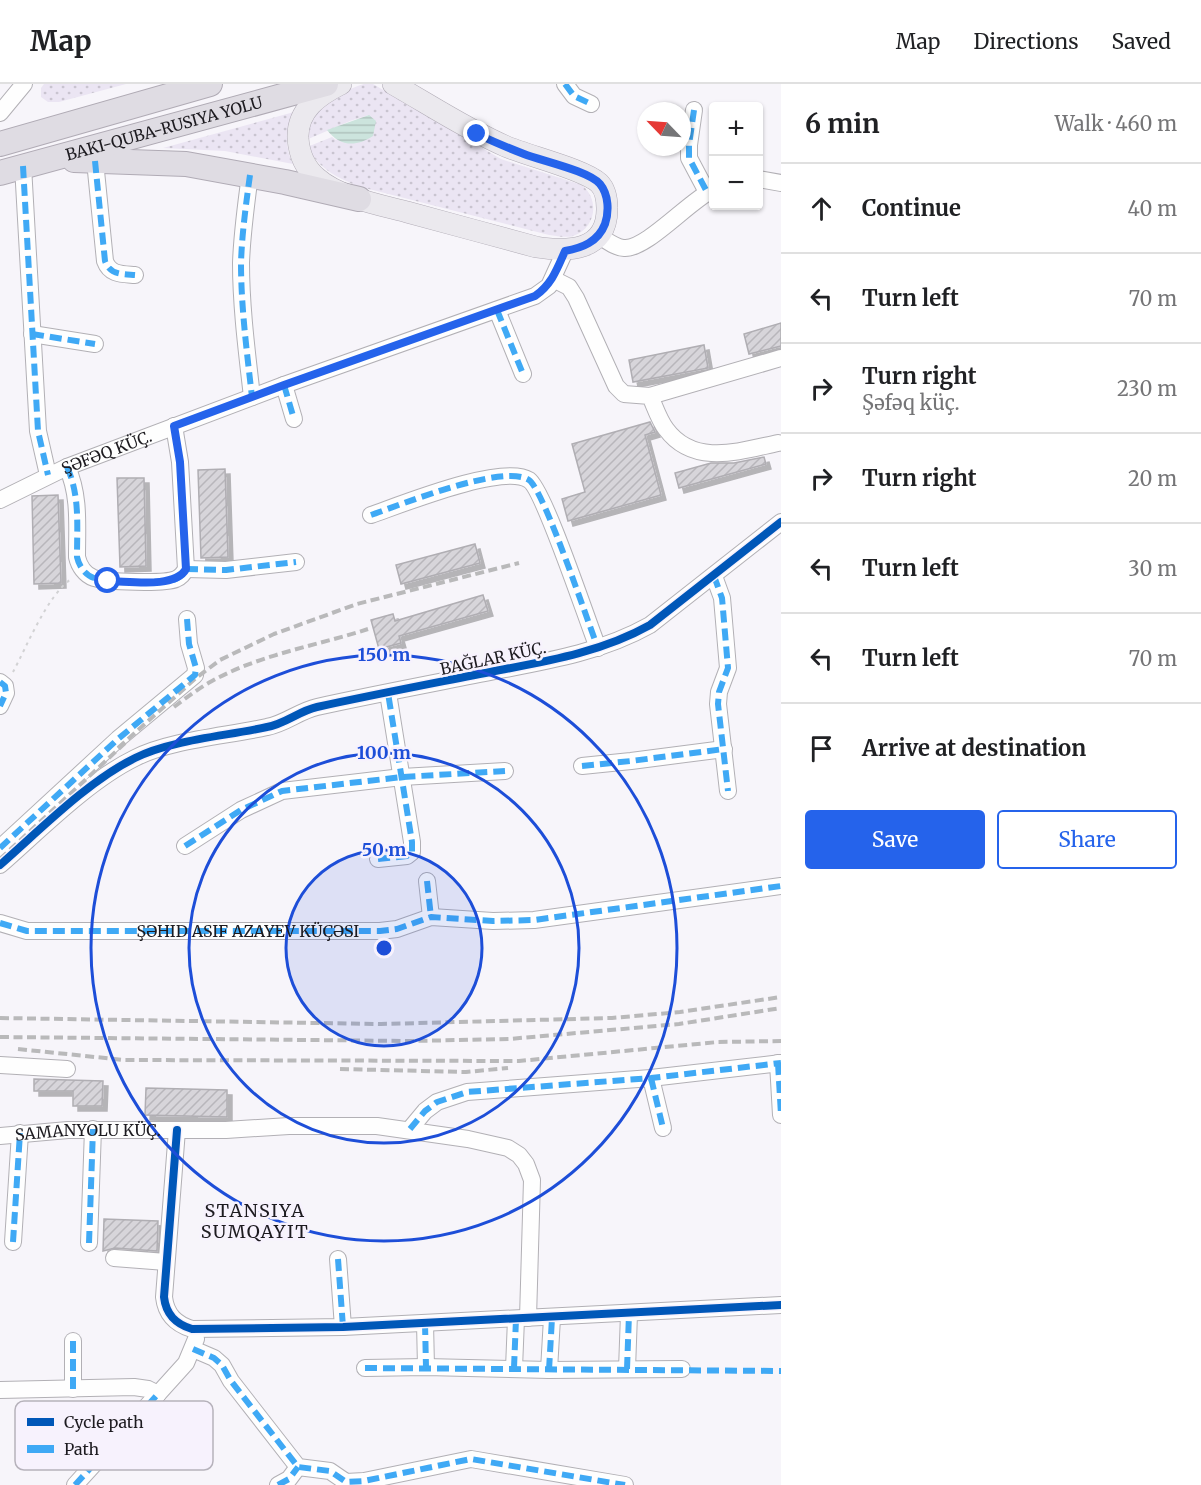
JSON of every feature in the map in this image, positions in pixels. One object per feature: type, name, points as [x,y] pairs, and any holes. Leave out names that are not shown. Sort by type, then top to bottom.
[{"type":"highway","points":[[0,144],[210,84]]},
{"type":"highway","points":[[22,166],[326,84]]},
{"type":"highway","points":[[0,133],[24,136]]},
{"type":"highway","points":[[22,166],[95,161],[186,164],[250,175],[359,199]]},
{"type":"main road","points":[[341,84],[310,105],[303,114],[298,130],[299,150],[306,165],[317,179],[359,199],[536,247],[565,251],[588,244],[599,236],[607,218],[606,197],[601,185],[591,177],[477,134],[393,84]]},
{"type":"street","points":[[0,113],[24,84]]},
{"type":"street","points":[[565,84],[574,96],[591,104]]},
{"type":"street","points":[[694,110],[688,145],[689,158],[709,188]]},
{"type":"street","points":[[95,161],[105,261],[108,269],[114,273],[135,275]]},
{"type":"street","points":[[22,166],[38,431],[48,475]]},
{"type":"street","points":[[250,175],[243,219],[241,264],[252,397]]},
{"type":"street","points":[[763,180],[781,183]]},
{"type":"street","points":[[599,236],[626,249],[635,246],[653,235],[685,207],[709,191]]},
{"type":"street","name":"ŞƏFƏQ KÜÇ.","points":[[0,500],[48,475],[174,426],[535,296],[549,286],[565,251]]},
{"type":"street","points":[[553,279],[569,287],[576,298],[616,386],[624,394],[650,396],[781,358]]},
{"type":"street","points":[[497,310],[523,374]]},
{"type":"street","points":[[32,334],[96,344]]},
{"type":"street","points":[[284,385],[294,418]]},
{"type":"street","points":[[650,396],[665,429],[680,444],[692,451],[726,454],[778,443]]},
{"type":"street","points":[[67,467],[73,479],[76,496],[77,557],[84,572],[93,578],[108,581],[162,582],[174,580],[186,569],[180,462],[174,426]]},
{"type":"street","points":[[371,515],[464,483],[516,476],[528,480],[536,488],[552,525],[598,648]]},
{"type":"street","name":"BAĞLAR KÜÇ.","points":[[0,865],[107,775],[135,758],[153,751],[212,737],[275,726],[313,708],[540,662],[628,638],[650,625],[781,522]]},
{"type":"street","points":[[186,569],[226,570],[296,562]]},
{"type":"street","points":[[714,576],[722,598],[728,668],[719,692],[718,704],[728,791]]},
{"type":"street","points":[[0,848],[118,739],[195,675],[196,668],[189,644],[187,619]]},
{"type":"street","points":[[0,706],[6,693],[3,684]]},
{"type":"street","points":[[378,859],[407,856],[412,852],[388,693]]},
{"type":"street","points":[[582,766],[724,749]]},
{"type":"street","points":[[185,846],[241,810],[282,791],[402,777],[505,771]]},
{"type":"street","points":[[427,881],[431,917]]},
{"type":"street","name":"ŞƏHID ASIF AZAYEV KÜÇƏSI","points":[[0,922],[27,931],[380,931],[397,929],[431,917],[493,921],[534,920],[781,886]]},
{"type":"street","points":[[410,1129],[416,1119],[437,1102],[467,1092],[651,1078],[779,1063],[781,1114]]},
{"type":"street","points":[[0,1065],[67,1069]]},
{"type":"street","points":[[651,1078],[663,1128]]},
{"type":"street","name":"SAMANYOLU KÜÇ.","points":[[0,1136],[93,1129],[226,1130],[325,1125],[377,1126],[410,1129],[508,1148],[519,1155],[526,1164],[532,1180],[522,1318],[514,1368]]},
{"type":"street","points":[[89,1243],[93,1129]]},
{"type":"street","points":[[177,1130],[164,1297],[169,1314],[184,1326],[199,1330],[343,1327],[781,1305]]},
{"type":"street","points":[[13,1242],[20,1133]]},
{"type":"street","points":[[114,1258],[166,1262]]},
{"type":"street","points":[[338,1259],[343,1327]]},
{"type":"street","points":[[627,1369],[629,1314]]},
{"type":"street","points":[[549,1370],[552,1318]]},
{"type":"street","points":[[425,1323],[426,1367]]},
{"type":"street","points":[[152,1401],[186,1363],[194,1349],[199,1330]]},
{"type":"street","points":[[73,1341],[73,1389]]},
{"type":"street","points":[[194,1349],[214,1358],[222,1365],[231,1381],[298,1467],[330,1472],[346,1482],[471,1459],[625,1485]]},
{"type":"street","points":[[365,1368],[682,1369]]},
{"type":"street","points":[[0,1389],[134,1387],[148,1389],[158,1394]]},
{"type":"street","points":[[278,1485],[289,1479],[298,1467]]},
{"type":"street","points":[[75,1485],[89,1470]]},
{"type":"path","points":[[3,684],[60,588],[84,572]]},
{"type":"shaded area","points":[[44,84],[126,84],[59,102],[48,102],[41,97],[41,88]]},
{"type":"shaded area","points":[[364,84],[373,84],[501,159],[582,185],[588,191],[593,206],[591,220],[587,227],[573,236],[549,235],[357,186],[334,175],[317,161],[307,147],[332,137],[336,140],[369,115],[306,140],[308,129],[318,111],[334,97]]},
{"type":"shaded area","points":[[294,112],[287,138],[288,151],[293,164],[225,151],[163,148]]},
{"type":"shaded area","points":[[369,115],[376,121],[373,136],[367,140],[348,144],[337,140],[327,130]]},
{"type":"building","points":[[781,323],[781,346],[749,354],[744,334]]},
{"type":"building","points":[[704,345],[708,368],[633,382],[629,360]]},
{"type":"building","points":[[650,422],[655,432],[645,435],[661,495],[568,521],[562,499],[585,492],[572,444]]},
{"type":"building","points":[[764,457],[766,464],[679,488],[675,473],[711,463],[734,463]]},
{"type":"building","points":[[225,469],[228,557],[201,558],[198,470]]},
{"type":"building","points":[[117,478],[144,478],[146,566],[120,567]]},
{"type":"building","points":[[58,495],[61,583],[34,584],[32,496]]},
{"type":"building","points":[[475,544],[480,563],[401,584],[396,565]]},
{"type":"building","points":[[483,595],[488,611],[399,636],[401,643],[379,649],[371,620],[393,614],[395,621]]},
{"type":"building","points":[[34,1079],[103,1081],[102,1106],[73,1106],[73,1091],[34,1091]]},
{"type":"building","points":[[146,1088],[227,1090],[227,1117],[145,1115]]},
{"type":"building","points":[[104,1219],[158,1221],[157,1251],[115,1248],[103,1251]]},
{"type":"railway","points":[[118,748],[196,678],[220,660],[274,634],[357,604],[519,563]]},
{"type":"railway","points":[[174,707],[207,684],[250,664],[368,629]]},
{"type":"railway","points":[[0,859],[125,743]]},
{"type":"railway","points":[[0,1018],[381,1024],[612,1018],[680,1012],[781,997]]},
{"type":"railway","points":[[0,1037],[412,1041],[509,1039],[679,1024],[781,1008]]},
{"type":"railway","points":[[18,1049],[124,1060],[519,1061],[718,1042],[781,1041]]},
{"type":"railway","points":[[340,1069],[466,1072],[508,1068]]},
{"type":"marked path","points":[[565,84],[574,96],[591,104]]},
{"type":"marked path","points":[[694,110],[689,158],[707,192]]},
{"type":"marked path","points":[[95,161],[105,261],[113,271],[135,275]]},
{"type":"marked path","points":[[23,166],[38,431],[48,475]]},
{"type":"marked path","points":[[250,175],[241,263],[243,313],[252,397]]},
{"type":"marked path","points":[[497,310],[523,374]]},
{"type":"marked path","points":[[32,334],[95,344]]},
{"type":"marked path","points":[[284,385],[294,419]]},
{"type":"marked path","points":[[67,467],[76,500],[77,557],[85,572],[91,577],[110,581],[148,582],[176,579],[186,569],[180,462],[174,426]]},
{"type":"marked path","points":[[371,515],[475,481],[516,476],[529,480],[536,489],[555,531],[598,648]]},
{"type":"marked path","points":[[186,569],[226,570],[296,562]]},
{"type":"marked path","points":[[714,576],[722,598],[728,668],[719,692],[718,704],[728,791]]},
{"type":"marked path","points":[[0,848],[118,739],[195,675],[196,668],[189,644],[187,619]]},
{"type":"marked path","points":[[0,682],[5,686],[6,693],[0,706]]},
{"type":"marked path","points":[[378,859],[407,856],[412,852],[388,693]]},
{"type":"marked path","points":[[582,766],[724,749]]},
{"type":"marked path","points":[[185,846],[241,810],[282,791],[402,777],[505,771]]},
{"type":"marked path","points":[[427,881],[431,917]]},
{"type":"marked path","points":[[0,923],[27,931],[380,931],[397,929],[431,917],[493,921],[534,920],[781,886]]},
{"type":"marked path","points":[[778,1063],[781,1115]]},
{"type":"marked path","points":[[410,1129],[425,1111],[437,1102],[467,1092],[651,1078],[781,1063]]},
{"type":"marked path","points":[[651,1078],[663,1128]]},
{"type":"marked path","points":[[89,1243],[93,1129]]},
{"type":"marked path","points":[[13,1242],[20,1133]]},
{"type":"marked path","points":[[338,1259],[343,1327]]},
{"type":"marked path","points":[[627,1369],[629,1314]]},
{"type":"marked path","points":[[549,1370],[552,1318]]},
{"type":"marked path","points":[[514,1368],[516,1319]]},
{"type":"marked path","points":[[425,1323],[426,1367]]},
{"type":"marked path","points":[[73,1341],[73,1389]]},
{"type":"marked path","points":[[193,1349],[214,1358],[222,1365],[231,1381],[298,1467],[330,1471],[346,1482],[364,1481],[471,1459],[625,1485]]},
{"type":"marked path","points":[[365,1368],[781,1371]]},
{"type":"marked path","points":[[152,1401],[158,1394]]},
{"type":"marked path","points":[[278,1485],[289,1479],[298,1467]]},
{"type":"marked path","points":[[75,1485],[89,1470]]},
{"type":"cycle path","points":[[0,865],[82,793],[135,758],[165,747],[274,725],[317,707],[594,649],[650,625],[781,522]]},
{"type":"cycle path","points":[[177,1130],[164,1297],[167,1309],[173,1318],[192,1329],[343,1327],[781,1305]]},
{"type":"district","name":"STANSIYA SUMQAYIT","points":[[255,1221]]},
{"type":"route","points":[[108,581],[162,582],[174,580],[186,569],[180,462],[174,426],[535,296],[549,286],[565,251],[578,249],[599,236],[607,218],[606,197],[601,185],[591,177],[579,172],[526,155],[477,134]]}]
